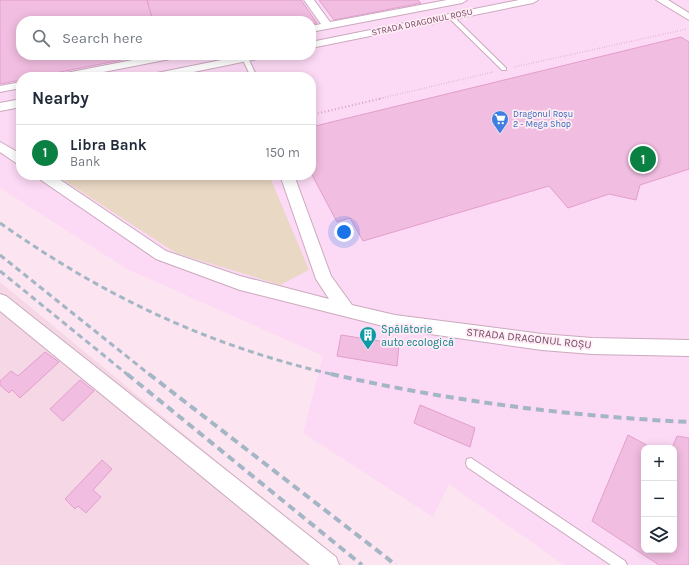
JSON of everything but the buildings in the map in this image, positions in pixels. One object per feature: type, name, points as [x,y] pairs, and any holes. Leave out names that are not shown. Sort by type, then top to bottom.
[{"type":"street","points":[[310,0],[327,26]]},
{"type":"street","points":[[316,28],[426,3],[462,0]]},
{"type":"street","name":"STRADA DRAGONUL ROȘU","points":[[316,44],[533,0]]},
{"type":"street","points":[[661,0],[689,17]]},
{"type":"street","points":[[87,72],[149,60]]},
{"type":"street","points":[[176,72],[235,60]]},
{"type":"street","points":[[0,89],[16,86]]},
{"type":"street","points":[[0,107],[16,104]]},
{"type":"street","points":[[0,146],[16,157]]},
{"type":"street","name":"STRADA DRAGONUL ROȘU","points":[[53,180],[161,255],[240,283],[395,322],[542,342],[592,346],[689,348]]},
{"type":"street","points":[[289,180],[324,279],[348,311]]},
{"type":"street","points":[[3,308],[328,565]]},
{"type":"lane","points":[[450,16],[504,70]]},
{"type":"lane","points":[[246,60],[252,72]]},
{"type":"lane","points":[[471,463],[621,565]]},
{"type":"shaded area","points":[[0,0],[689,0],[689,565],[564,565],[449,484],[433,517],[303,433],[323,356],[127,269],[0,188]]},
{"type":"shaded area","points":[[64,180],[271,180],[309,270],[280,285],[176,253]]},
{"type":"shaded area","points":[[0,282],[343,565],[0,565]]},
{"type":"railway","points":[[0,223],[39,250],[79,274],[160,316],[201,334],[244,349],[332,374]]},
{"type":"railway","points":[[0,255],[150,375]]},
{"type":"railway","points":[[0,271],[128,375]]},
{"type":"railway","points":[[127,374],[362,565]]},
{"type":"railway","points":[[149,374],[396,565]]},
{"type":"railway","points":[[332,374],[375,384],[509,406],[599,416],[689,422]]},
{"type":"place","name":"Dragonul Roșu 2 - Mega Shop","points":[[500,134]]},
{"type":"place","name":"Libra Bank","points":[[643,159]]},
{"type":"place","name":"Spălătorie auto ecologică","points":[[368,350]]}]
